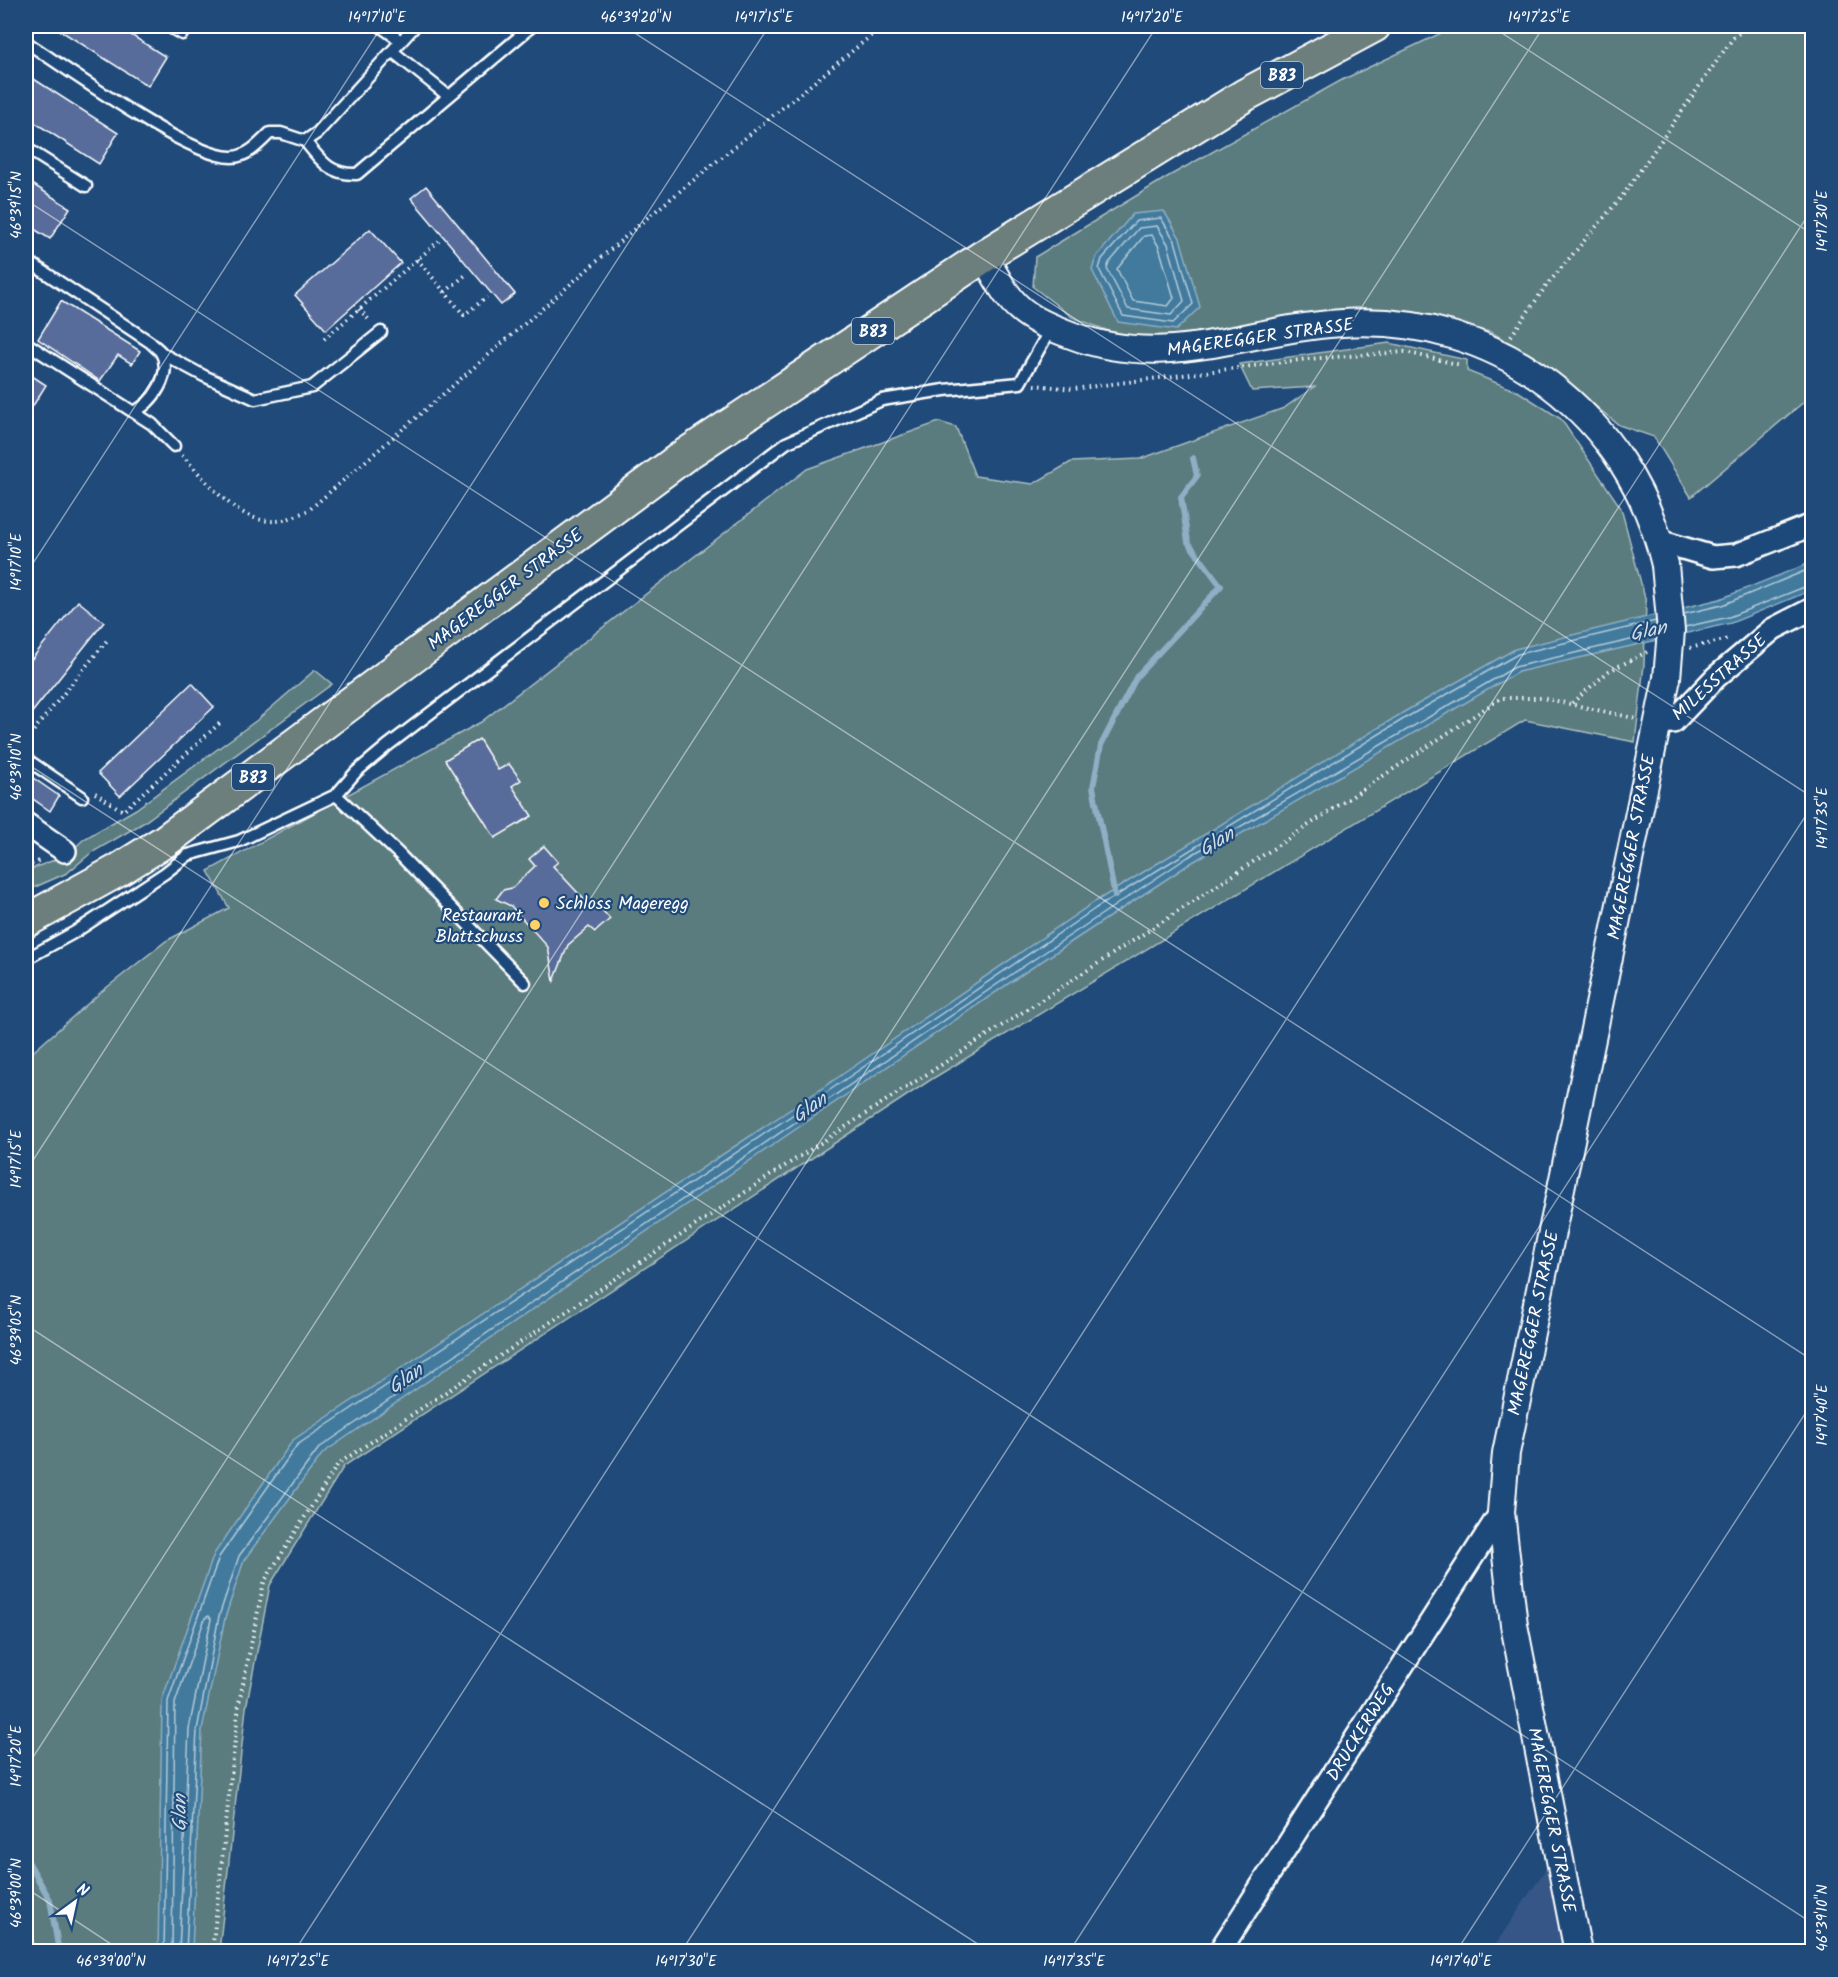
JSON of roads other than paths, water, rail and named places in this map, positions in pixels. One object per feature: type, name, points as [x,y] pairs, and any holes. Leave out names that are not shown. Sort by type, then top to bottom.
[{"type":"main road","name":"MAGEREGGER STRASSE","points":[[26,921],[117,871],[165,841],[685,455],[984,256],[1245,95],[1374,26]]},
{"type":"street","name":"MAGEREGGER STRASSE","points":[[984,256],[1016,305],[1051,328],[1106,346],[1159,351],[1212,346],[1310,327],[1368,322],[1422,328],[1448,334],[1499,354],[1532,372],[1568,398],[1609,442],[1639,491],[1662,553],[1671,631],[1667,678],[1650,722],[1506,1453],[1501,1512],[1514,1625],[1578,1952]]},
{"type":"street","points":[[1662,553],[1713,557],[1736,555],[1812,525]]},
{"type":"street","name":"MILESSTRASSE","points":[[1650,722],[1673,722],[1716,677],[1773,629],[1812,609]]},
{"type":"street","points":[[26,824],[65,851]]},
{"type":"street","name":"DRUCKERWEG","points":[[1219,1952],[1501,1512]]},
{"type":"lane","points":[[168,26],[182,34]]},
{"type":"lane","points":[[380,26],[401,41]]},
{"type":"lane","points":[[305,141],[317,133],[415,26]]},
{"type":"lane","points":[[26,42],[190,145],[233,158],[255,149],[270,133],[281,133],[305,141],[321,161],[341,175],[357,174],[447,95],[532,26]]},
{"type":"lane","points":[[392,51],[447,95]]},
{"type":"lane","points":[[26,148],[86,186]]},
{"type":"lane","points":[[26,260],[150,342],[161,353],[255,399],[312,387],[381,332]]},
{"type":"lane","points":[[26,959],[75,932],[165,873],[188,855],[239,841],[336,795],[356,772],[387,746],[786,443],[882,400],[944,390],[1020,383],[1051,328]]},
{"type":"lane","points":[[26,343],[152,424],[174,446]]},
{"type":"lane","points":[[133,412],[144,408],[156,393],[164,375],[161,353]]},
{"type":"lane","points":[[26,759],[82,797]]},
{"type":"lane","points":[[336,795],[398,853],[525,983]]},
{"type":"water","points":[[1164,211],[1180,238],[1200,307],[1176,330],[1118,322],[1092,270],[1096,257],[1133,214]]},
{"type":"water","name":"Glan","points":[[1812,562],[1812,590],[1731,623],[1518,672],[1191,863],[1021,975],[323,1453],[244,1560],[225,1618],[202,1730],[192,1951],[158,1952],[162,1700],[214,1554],[293,1440],[818,1091],[1093,903],[1404,712],[1515,649],[1720,599]]},
{"type":"waterway","points":[[1115,896],[1093,787],[1101,745],[1137,676],[1221,586],[1188,542],[1181,497],[1197,476],[1193,458]]},
{"type":"waterway","points":[[26,1858],[50,1900],[59,1952]]},
{"type":"place","name":"Schloss Mageregg","points":[[544,903]]},
{"type":"place","name":"Restaurant Blattschuss","points":[[535,925]]}]
